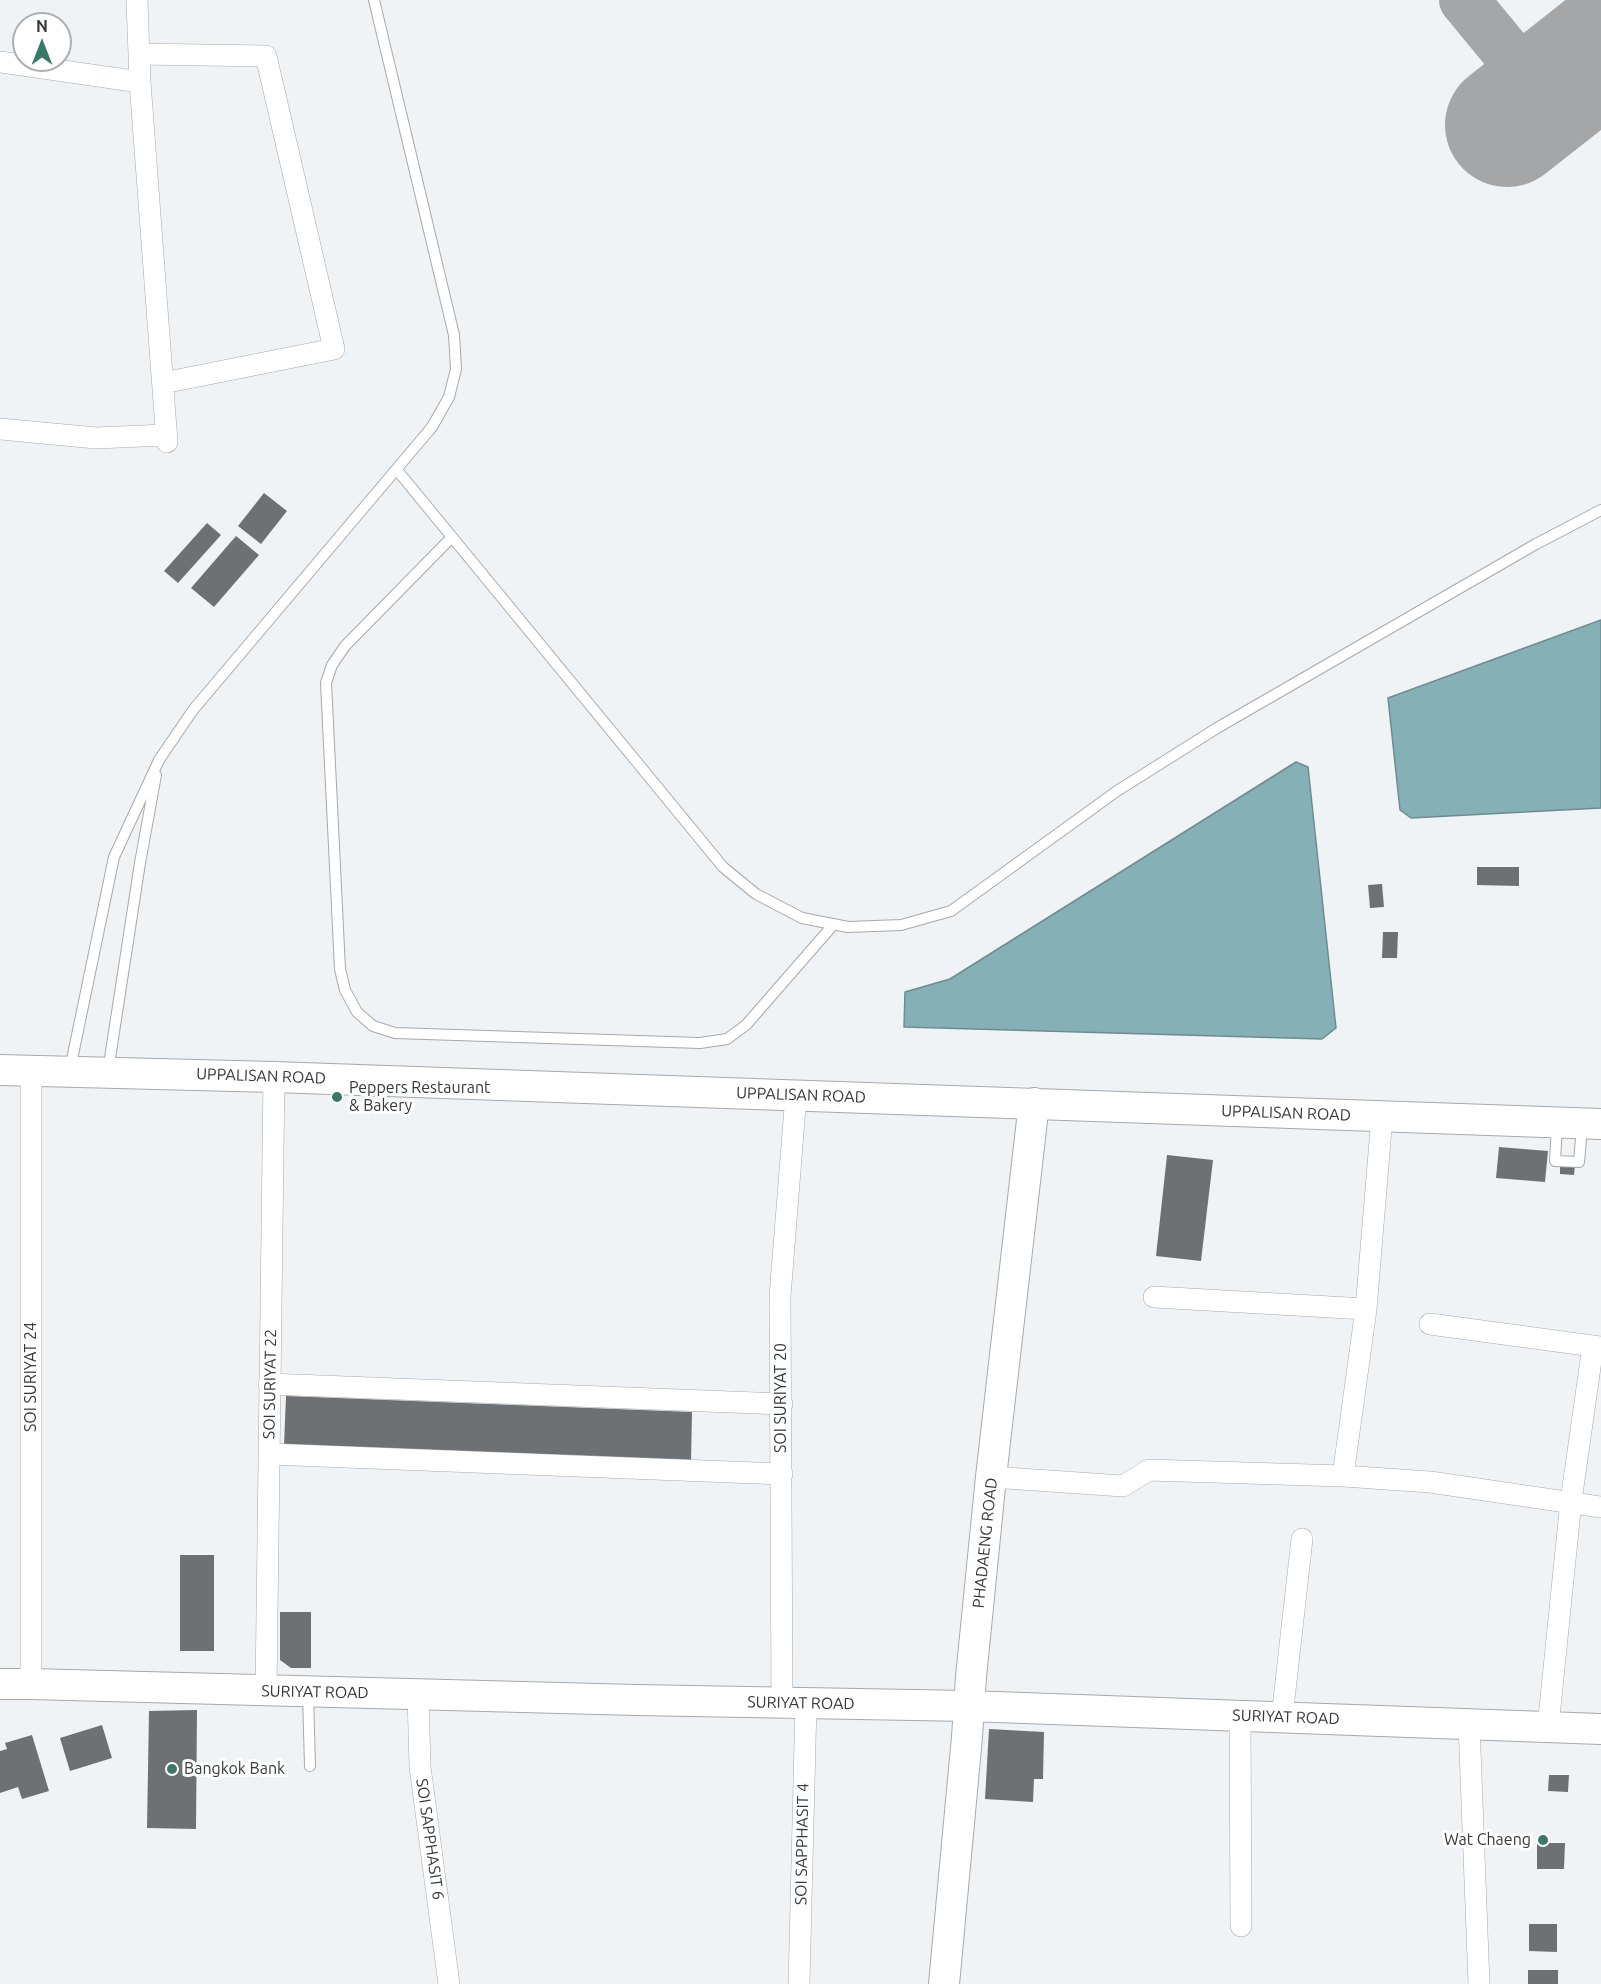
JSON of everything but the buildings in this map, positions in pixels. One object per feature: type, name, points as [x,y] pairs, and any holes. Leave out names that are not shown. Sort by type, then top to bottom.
[{"type":"street","points":[[0,429],[96,438],[166,439],[140,82],[137,0]]},
{"type":"street","points":[[140,54],[266,56],[334,349],[163,383]]},
{"type":"street","points":[[0,62],[140,82]]},
{"type":"street","name":"UPPALISAN ROAD","points":[[0,1070],[274,1077],[1580,1123]]},
{"type":"street","name":"SOI SURIYAT 24","points":[[31,1071],[32,1684]]},
{"type":"street","name":"SOI SURIYAT 22","points":[[267,1691],[274,1077]]},
{"type":"street","name":"SOI SURIYAT 20","points":[[794,1703],[782,1474],[780,1296],[796,1095]]},
{"type":"street","name":"PHADAENG ROAD","points":[[944,1984],[991,1477],[1034,1103]]},
{"type":"street","points":[[1343,1476],[1366,1309],[1382,1117]]},
{"type":"street","points":[[1154,1297],[1366,1309]]},
{"type":"street","points":[[1430,1324],[1597,1346],[1571,1501],[1548,1727]]},
{"type":"street","points":[[269,1383],[782,1404]]},
{"type":"street","points":[[268,1454],[782,1474]]},
{"type":"street","points":[[991,1477],[1123,1485],[1149,1470],[1343,1476],[1430,1482],[1601,1507]]},
{"type":"street","points":[[1282,1717],[1302,1539]]},
{"type":"street","name":"SURIYAT ROAD","points":[[0,1684],[969,1706],[1601,1729]]},
{"type":"street","name":"SOI SAPPHASIT 6","points":[[417,1694],[420,1767],[449,1984]]},
{"type":"street","name":"SOI SAPPHASIT 4","points":[[794,1703],[799,1984]]},
{"type":"street","points":[[1240,1715],[1241,1926]]},
{"type":"street","points":[[1469,1724],[1479,1984]]},
{"type":"lane","points":[[69,1071],[114,857],[159,760],[193,710],[432,427],[449,397],[456,369],[454,335],[374,0]]},
{"type":"lane","points":[[397,470],[723,867],[756,894],[802,918],[848,927],[901,925],[951,911],[1117,791],[1217,728],[1525,549],[1601,510]]},
{"type":"lane","points":[[452,537],[345,646],[332,665],[326,683],[340,969],[345,990],[357,1012],[373,1026],[395,1033],[700,1043],[727,1039],[746,1025],[834,924]]},
{"type":"lane","points":[[107,1072],[140,863],[159,760]]},
{"type":"lane","points":[[308,1692],[310,1766]]},
{"type":"water","points":[[1601,620],[1601,808],[1411,818],[1400,810],[1388,698]]},
{"type":"water","points":[[1296,762],[1308,767],[1336,1028],[1322,1039],[904,1027],[905,992],[950,979]]},
{"type":"taxiway","points":[[1464,0],[1544,97]]},
{"type":"runway","points":[[1507,125],[1601,51]]},
{"type":"place","name":"Peppers Restaurant & Bakery","points":[[337,1097]]},
{"type":"place","name":"Bangkok Bank","points":[[172,1769]]},
{"type":"place","name":"Wat Chaeng","points":[[1543,1840]]}]
